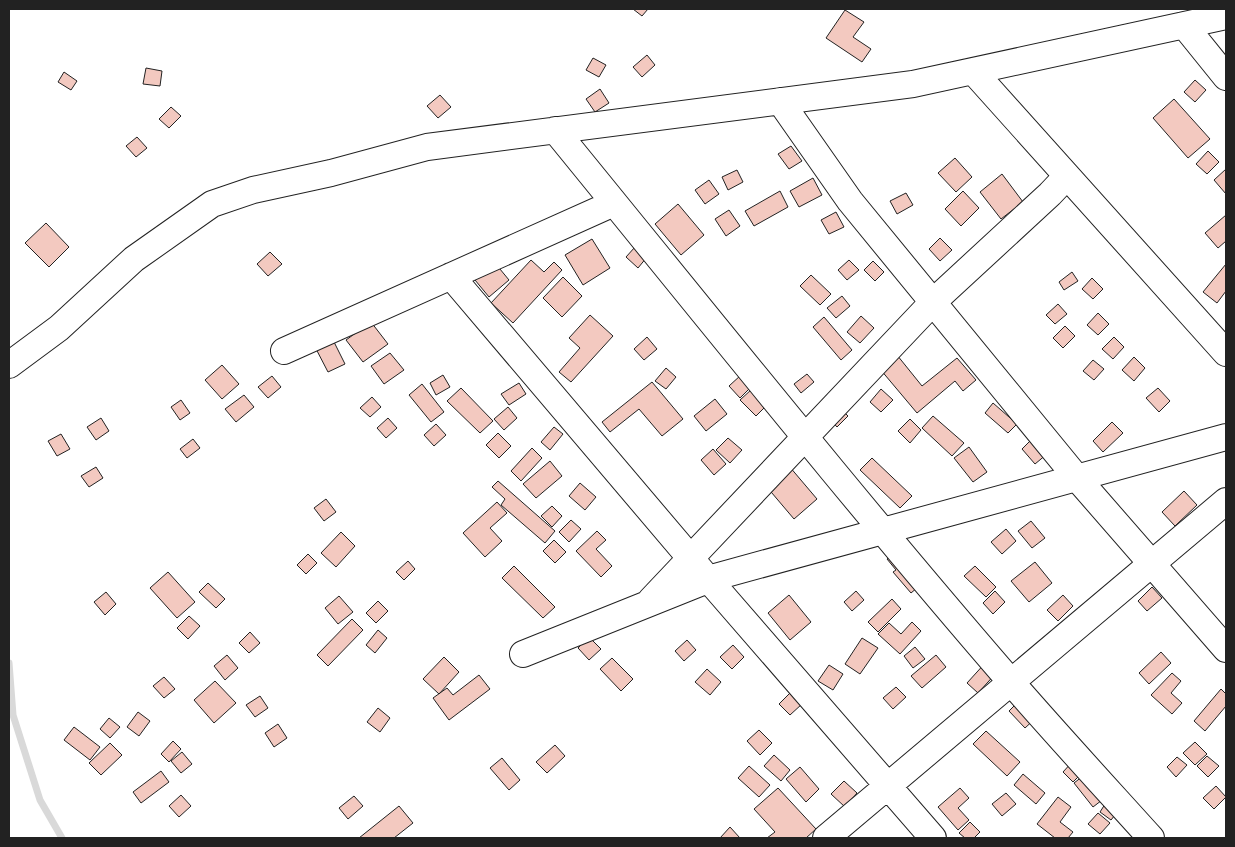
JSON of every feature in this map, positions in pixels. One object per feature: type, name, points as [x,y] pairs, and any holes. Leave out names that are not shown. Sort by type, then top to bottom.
[{"type":"street","points":[[9,365],[60,328],[134,259],[212,204],[253,190],[331,173],[427,147],[913,84],[1226,16]]},
{"type":"street","points":[[1184,25],[1226,77]]},
{"type":"street","points":[[973,71],[1226,353]]},
{"type":"street","points":[[780,101],[850,201],[1077,478],[1226,649]]},
{"type":"street","points":[[555,130],[805,437],[1011,682],[1151,838]]},
{"type":"street","points":[[646,605],[933,302],[1067,176]]},
{"type":"street","points":[[284,351],[614,203]]},
{"type":"street","points":[[451,276],[709,580],[932,838]]},
{"type":"street","points":[[523,654],[709,580],[1226,437]]},
{"type":"street","points":[[826,838],[1226,501]]},
{"type":"building","points":[[633,9],[648,9],[642,16]]},
{"type":"building","points":[[845,10],[864,22],[853,37],[871,49],[862,62],[826,38]]},
{"type":"building","points":[[647,55],[655,65],[642,77],[633,67]]},
{"type":"building","points":[[593,58],[606,65],[599,77],[586,70]]},
{"type":"building","points":[[146,68],[162,71],[160,86],[143,84]]},
{"type":"building","points":[[64,72],[77,81],[71,90],[58,82]]},
{"type":"building","points":[[1195,80],[1206,90],[1195,102],[1184,92]]},
{"type":"building","points":[[600,89],[609,103],[595,112],[586,99]]},
{"type":"building","points":[[440,95],[451,107],[438,118],[427,106]]},
{"type":"building","points":[[1174,99],[1210,139],[1188,158],[1153,118]]},
{"type":"building","points":[[171,107],[181,116],[169,128],[159,119]]},
{"type":"building","points":[[137,137],[147,148],[136,157],[126,146]]},
{"type":"building","points":[[791,146],[802,161],[789,169],[778,154]]},
{"type":"building","points":[[1208,151],[1219,162],[1207,174],[1196,164]]},
{"type":"building","points":[[955,158],[972,177],[956,192],[938,173]]},
{"type":"building","points":[[1226,169],[1226,194],[1214,180]]},
{"type":"building","points":[[737,170],[743,182],[728,190],[722,177]]},
{"type":"building","points":[[1002,174],[1023,202],[1001,219],[980,192]]},
{"type":"building","points":[[813,178],[822,195],[799,207],[790,191]]},
{"type":"building","points":[[709,180],[719,194],[705,204],[695,190]]},
{"type":"building","points":[[780,191],[788,207],[754,226],[745,211]]},
{"type":"building","points":[[963,191],[979,208],[961,226],[945,209]]},
{"type":"building","points":[[906,193],[913,205],[897,214],[890,201]]},
{"type":"building","points":[[678,204],[704,235],[681,255],[655,224]]},
{"type":"building","points":[[729,210],[740,226],[726,236],[715,219]]},
{"type":"building","points":[[836,212],[844,227],[829,234],[821,220]]},
{"type":"building","points":[[1226,215],[1226,241],[1218,248],[1205,233]]},
{"type":"building","points":[[46,223],[69,247],[49,267],[25,243]]},
{"type":"building","points":[[940,238],[952,250],[940,261],[929,249]]},
{"type":"building","points":[[592,239],[610,268],[583,285],[565,255]]},
{"type":"building","points":[[635,247],[647,257],[638,268],[626,257]]},
{"type":"building","points":[[270,252],[282,264],[268,276],[257,264]]},
{"type":"building","points":[[531,260],[544,272],[554,262],[562,270],[513,323],[491,303]]},
{"type":"building","points":[[849,260],[859,270],[847,280],[838,270]]},
{"type":"building","points":[[873,261],[884,272],[875,281],[864,270]]},
{"type":"building","points":[[495,263],[509,280],[489,297],[475,280]]},
{"type":"building","points":[[1226,264],[1226,291],[1217,303],[1203,292]]},
{"type":"building","points":[[1072,272],[1078,281],[1064,290],[1059,282]]},
{"type":"building","points":[[811,275],[831,294],[820,305],[800,286]]},
{"type":"building","points":[[563,277],[582,296],[562,317],[543,298]]},
{"type":"building","points":[[1092,278],[1103,289],[1093,299],[1082,289]]},
{"type":"building","points":[[842,296],[850,306],[836,318],[827,308]]},
{"type":"building","points":[[1058,304],[1067,314],[1055,324],[1046,315]]},
{"type":"building","points":[[1098,313],[1109,324],[1098,335],[1087,325]]},
{"type":"building","points":[[590,315],[613,336],[571,382],[559,372],[580,348],[569,338]]},
{"type":"building","points":[[861,316],[874,328],[860,343],[847,332]]},
{"type":"building","points":[[824,317],[852,350],[841,360],[813,327]]},
{"type":"building","points":[[371,322],[388,344],[363,362],[346,340]]},
{"type":"building","points":[[1065,326],[1075,336],[1063,348],[1053,338]]},
{"type":"building","points":[[331,336],[345,364],[328,372],[314,345]]},
{"type":"building","points":[[647,337],[657,349],[644,360],[634,349]]},
{"type":"building","points":[[1114,337],[1124,347],[1113,359],[1102,349]]},
{"type":"building","points":[[390,353],[404,370],[384,384],[371,366]]},
{"type":"building","points":[[897,355],[922,386],[957,358],[976,380],[963,391],[955,381],[917,413],[880,369]]},
{"type":"building","points":[[1134,357],[1145,368],[1134,381],[1122,370]]},
{"type":"building","points":[[1093,360],[1104,369],[1094,380],[1083,371]]},
{"type":"building","points":[[222,365],[239,384],[222,399],[205,380]]},
{"type":"building","points":[[666,368],[676,377],[666,389],[655,381]]},
{"type":"building","points":[[807,374],[814,382],[801,393],[794,384]]},
{"type":"building","points":[[443,375],[450,387],[436,395],[430,383]]},
{"type":"building","points":[[741,375],[752,386],[740,398],[729,386]]},
{"type":"building","points":[[272,376],[281,387],[268,398],[258,387]]},
{"type":"building","points":[[652,382],[683,419],[662,436],[639,409],[610,432],[602,422]]},
{"type":"building","points":[[519,383],[526,394],[509,405],[501,394]]},
{"type":"building","points":[[422,384],[444,412],[431,422],[409,395]]},
{"type":"building","points":[[461,388],[493,421],[480,433],[447,401]]},
{"type":"building","points":[[1158,388],[1170,401],[1159,412],[1146,398]]},
{"type":"building","points":[[752,389],[767,405],[756,416],[740,400]]},
{"type":"building","points":[[881,389],[893,400],[881,412],[870,402]]},
{"type":"building","points":[[244,395],[254,407],[236,422],[225,409]]},
{"type":"building","points":[[372,397],[381,407],[370,417],[360,408]]},
{"type":"building","points":[[715,399],[727,414],[706,431],[694,416]]},
{"type":"building","points":[[181,400],[190,413],[180,420],[171,407]]},
{"type":"building","points":[[993,403],[1017,424],[1008,433],[985,413]]},
{"type":"building","points":[[838,406],[848,416],[837,427],[827,416]]},
{"type":"building","points":[[508,407],[517,418],[504,430],[494,419]]},
{"type":"building","points":[[933,416],[964,443],[952,456],[922,428]]},
{"type":"building","points":[[101,418],[109,431],[96,440],[87,427]]},
{"type":"building","points":[[388,418],[397,428],[386,438],[377,428]]},
{"type":"building","points":[[910,419],[921,430],[910,443],[898,431]]},
{"type":"building","points":[[1112,422],[1123,433],[1103,452],[1093,441]]},
{"type":"building","points":[[436,424],[446,435],[434,446],[424,435]]},
{"type":"building","points":[[554,427],[563,434],[550,450],[541,442]]},
{"type":"building","points":[[498,433],[511,446],[499,458],[486,445]]},
{"type":"building","points":[[61,434],[70,449],[57,456],[48,441]]},
{"type":"building","points":[[728,438],[742,450],[730,463],[716,450]]},
{"type":"building","points":[[1033,438],[1047,454],[1035,464],[1022,449]]},
{"type":"building","points":[[193,439],[200,448],[187,458],[180,449]]},
{"type":"building","points":[[969,447],[987,472],[973,482],[954,458]]},
{"type":"building","points":[[532,448],[542,458],[521,481],[511,471]]},
{"type":"building","points":[[713,449],[726,464],[714,475],[701,460]]},
{"type":"building","points":[[872,458],[912,496],[900,508],[860,470]]},
{"type":"building","points":[[550,461],[562,476],[536,498],[523,484]]},
{"type":"building","points":[[789,466],[817,499],[794,519],[766,486]]},
{"type":"building","points":[[96,467],[103,478],[89,487],[81,476]]},
{"type":"building","points":[[498,481],[555,531],[545,543],[501,505],[505,499],[492,487]]},
{"type":"building","points":[[580,483],[596,497],[585,510],[569,496]]},
{"type":"building","points":[[1184,491],[1197,505],[1175,526],[1162,512]]},
{"type":"building","points":[[326,499],[336,512],[324,521],[314,508]]},
{"type":"building","points":[[497,502],[507,513],[490,528],[502,541],[485,557],[463,533]]},
{"type":"building","points":[[552,506],[562,516],[552,527],[541,516]]},
{"type":"building","points":[[571,520],[581,529],[569,542],[559,532]]},
{"type":"building","points":[[1031,521],[1045,538],[1032,548],[1018,531]]},
{"type":"building","points":[[1006,529],[1016,541],[1002,554],[991,542]]},
{"type":"building","points":[[597,531],[606,540],[596,549],[612,566],[601,577],[576,551]]},
{"type":"building","points":[[341,532],[355,546],[336,567],[321,553]]},
{"type":"building","points":[[554,540],[566,552],[555,563],[543,551]]},
{"type":"building","points":[[897,551],[924,582],[911,593],[893,572],[896,570],[887,559]]},
{"type":"building","points":[[308,554],[317,563],[306,574],[297,565]]},
{"type":"building","points":[[408,561],[415,569],[404,580],[396,572]]},
{"type":"building","points":[[1035,562],[1052,583],[1029,602],[1011,581]]},
{"type":"building","points":[[514,566],[555,607],[543,618],[502,578]]},
{"type":"building","points":[[975,566],[996,587],[986,597],[964,576]]},
{"type":"building","points":[[168,572],[195,602],[177,618],[150,588]]},
{"type":"building","points":[[208,583],[225,599],[216,608],[199,592]]},
{"type":"building","points":[[1152,587],[1162,598],[1147,611],[1138,601]]},
{"type":"building","points":[[856,591],[864,600],[852,611],[844,602]]},
{"type":"building","points":[[995,591],[1005,602],[993,614],[983,603]]},
{"type":"building","points":[[106,592],[116,604],[105,615],[94,602]]},
{"type":"building","points":[[789,595],[811,622],[790,640],[768,613]]},
{"type":"building","points":[[1063,595],[1073,606],[1058,621],[1047,610]]},
{"type":"building","points":[[339,596],[353,612],[338,624],[325,608]]},
{"type":"building","points":[[892,599],[901,609],[878,632],[868,622]]},
{"type":"building","points":[[378,601],[388,611],[376,623],[366,613]]},
{"type":"building","points":[[189,616],[200,626],[188,639],[177,628]]},
{"type":"building","points":[[352,619],[363,630],[328,666],[317,655]]},
{"type":"building","points":[[912,622],[921,631],[900,654],[878,634],[889,623],[901,634]]},
{"type":"building","points":[[378,630],[387,638],[375,653],[366,645]]},
{"type":"building","points":[[250,632],[260,643],[249,653],[239,643]]},
{"type":"building","points":[[589,637],[601,649],[589,660],[578,648]]},
{"type":"building","points":[[862,638],[878,648],[860,674],[845,664]]},
{"type":"building","points":[[687,640],[696,650],[684,661],[675,651]]},
{"type":"building","points":[[733,645],[744,657],[732,669],[720,657]]},
{"type":"building","points":[[915,647],[925,659],[913,668],[904,656]]},
{"type":"building","points":[[1161,652],[1171,663],[1149,684],[1139,673]]},
{"type":"building","points":[[227,655],[238,668],[225,680],[214,666]]},
{"type":"building","points":[[936,655],[946,667],[922,688],[911,676]]},
{"type":"building","points":[[444,657],[459,672],[439,694],[423,679]]},
{"type":"building","points":[[612,658],[633,679],[621,691],[600,669]]},
{"type":"building","points":[[987,661],[998,671],[978,693],[967,683]]},
{"type":"building","points":[[829,665],[843,674],[833,690],[818,681]]},
{"type":"building","points":[[707,669],[721,682],[710,695],[695,682]]},
{"type":"building","points":[[1172,673],[1181,681],[1171,693],[1182,703],[1172,714],[1151,695]]},
{"type":"building","points":[[479,675],[490,689],[449,720],[433,698],[447,688],[453,695]]},
{"type":"building","points":[[164,677],[175,689],[164,698],[153,686]]},
{"type":"building","points":[[215,681],[236,703],[214,723],[194,700]]},
{"type":"building","points":[[896,687],[906,697],[893,709],[883,698]]},
{"type":"building","points":[[1221,689],[1226,694],[1226,706],[1205,731],[1194,721]]},
{"type":"building","points":[[791,692],[802,704],[790,715],[779,704]]},
{"type":"building","points":[[260,696],[268,708],[255,717],[246,705]]},
{"type":"building","points":[[1021,699],[1038,716],[1025,728],[1009,711]]},
{"type":"building","points":[[378,708],[390,718],[380,732],[367,722]]},
{"type":"building","points":[[138,712],[150,721],[139,736],[127,727]]},
{"type":"building","points":[[109,718],[120,727],[110,738],[100,729]]},
{"type":"building","points":[[278,724],[287,738],[274,747],[265,733]]},
{"type":"building","points":[[74,727],[100,747],[90,760],[64,740]]},
{"type":"building","points":[[759,730],[772,743],[760,755],[747,741]]},
{"type":"building","points":[[986,731],[1020,762],[1007,776],[973,744]]},
{"type":"building","points":[[173,741],[181,749],[169,762],[161,754]]},
{"type":"building","points":[[1195,742],[1207,754],[1195,765],[1183,753]]},
{"type":"building","points":[[110,743],[122,755],[101,775],[89,763]]},
{"type":"building","points":[[555,745],[565,756],[547,773],[536,762]]},
{"type":"building","points":[[182,752],[192,764],[181,773],[171,761]]},
{"type":"building","points":[[774,755],[790,770],[781,781],[764,766]]},
{"type":"building","points":[[1207,756],[1219,766],[1208,777],[1197,766]]},
{"type":"building","points":[[1177,757],[1187,765],[1176,777],[1167,767]]},
{"type":"building","points":[[502,758],[520,780],[509,790],[490,768]]},
{"type":"building","points":[[1073,761],[1084,771],[1073,782],[1063,772]]},
{"type":"building","points":[[749,766],[770,785],[759,797],[738,778]]},
{"type":"building","points":[[800,767],[819,789],[806,802],[786,779]]},
{"type":"building","points":[[161,771],[169,782],[141,803],[133,792]]},
{"type":"building","points":[[1087,773],[1106,797],[1093,807],[1074,783]]},
{"type":"building","points":[[1023,774],[1045,793],[1036,804],[1014,785]]},
{"type":"building","points":[[844,781],[857,793],[845,807],[831,794]]},
{"type":"building","points":[[1216,786],[1226,797],[1214,809],[1203,798]]},
{"type":"building","points":[[778,788],[816,829],[806,838],[767,838],[775,832],[754,809]]},
{"type":"building","points":[[960,788],[969,798],[958,808],[969,820],[958,830],[938,807]]},
{"type":"building","points":[[1006,793],[1016,804],[1002,816],[992,804]]},
{"type":"building","points":[[181,795],[191,806],[179,817],[169,806]]},
{"type":"building","points":[[354,796],[363,806],[348,819],[339,808]]},
{"type":"building","points":[[1058,797],[1071,807],[1060,822],[1073,832],[1068,838],[1055,838],[1037,824]]},
{"type":"building","points":[[1107,801],[1119,810],[1111,820],[1100,812]]},
{"type":"building","points":[[399,806],[413,823],[394,838],[359,838]]},
{"type":"building","points":[[1098,813],[1110,823],[1100,834],[1088,824]]},
{"type":"building","points":[[970,822],[980,832],[974,838],[965,838],[959,833]]},
{"type":"building","points":[[730,827],[740,838],[720,838]]},
{"type":"waterway","points":[[9,663],[13,715],[40,800],[62,838]]}]
